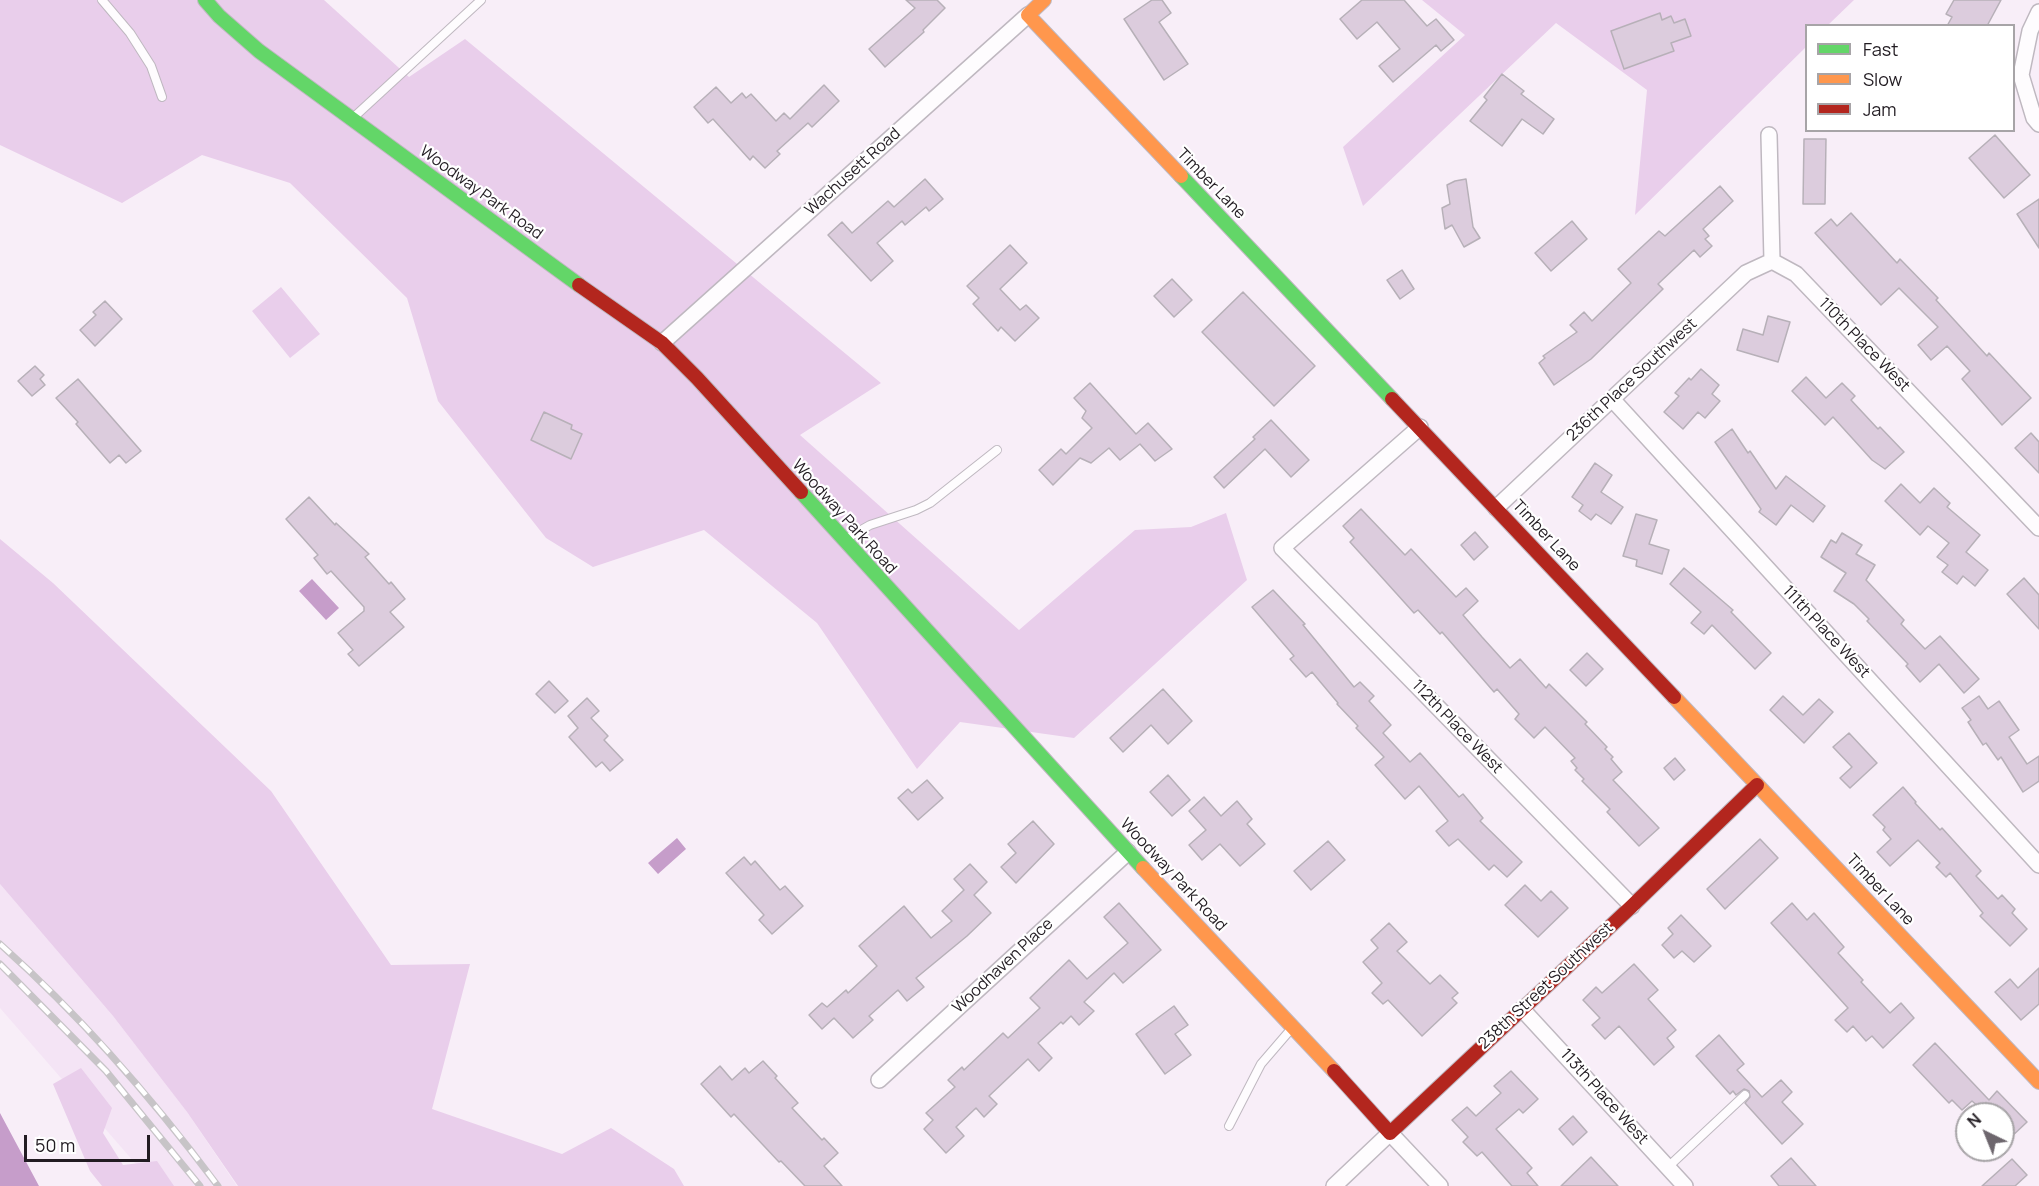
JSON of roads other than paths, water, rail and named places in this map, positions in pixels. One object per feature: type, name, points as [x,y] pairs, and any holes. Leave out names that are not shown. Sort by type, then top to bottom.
[{"type":"street","name":"Woodway Park Road","points":[[205,0],[219,16],[259,51],[551,265],[662,343],[697,378],[1128,852],[1390,1133]]},
{"type":"street","name":"Wachusett Road","points":[[662,343],[1044,0]]},
{"type":"street","points":[[2039,12],[2030,31],[2021,75],[2034,118],[2039,124]]},
{"type":"street","name":"Timber Lane","points":[[1028,15],[1757,785],[2038,1077]]},
{"type":"street","points":[[1770,135],[1772,261]]},
{"type":"street","name":"236th Place Southwest","points":[[1496,508],[1746,273],[1772,261]]},
{"type":"street","name":"110th Place West","points":[[1772,261],[1796,274],[2039,528]]},
{"type":"street","name":"111th Place West","points":[[1612,399],[2039,865]]},
{"type":"street","name":"112th Place West","points":[[1420,427],[1282,548],[1632,906]]},
{"type":"street","name":"238th Street Southwest","points":[[1334,1186],[1632,906],[1757,785]]},
{"type":"street","name":"Woodhaven Place","points":[[879,1080],[1128,852]]},
{"type":"street","name":"113th Place West","points":[[1522,1009],[1685,1186]]},
{"type":"street","points":[[1390,1133],[1440,1186]]},
{"type":"lane","points":[[102,0],[130,33],[151,66],[162,97]]},
{"type":"lane","points":[[352,118],[481,0]]},
{"type":"lane","points":[[844,541],[870,525],[930,503],[997,450]]},
{"type":"lane","points":[[1229,1126],[1261,1064],[1293,1027]]},
{"type":"lane","points":[[1668,1167],[1745,1095]]},
{"type":"railway","points":[[0,944],[59,1000],[115,1059],[218,1186]]},
{"type":"railway","points":[[0,964],[106,1071],[200,1186]]}]
